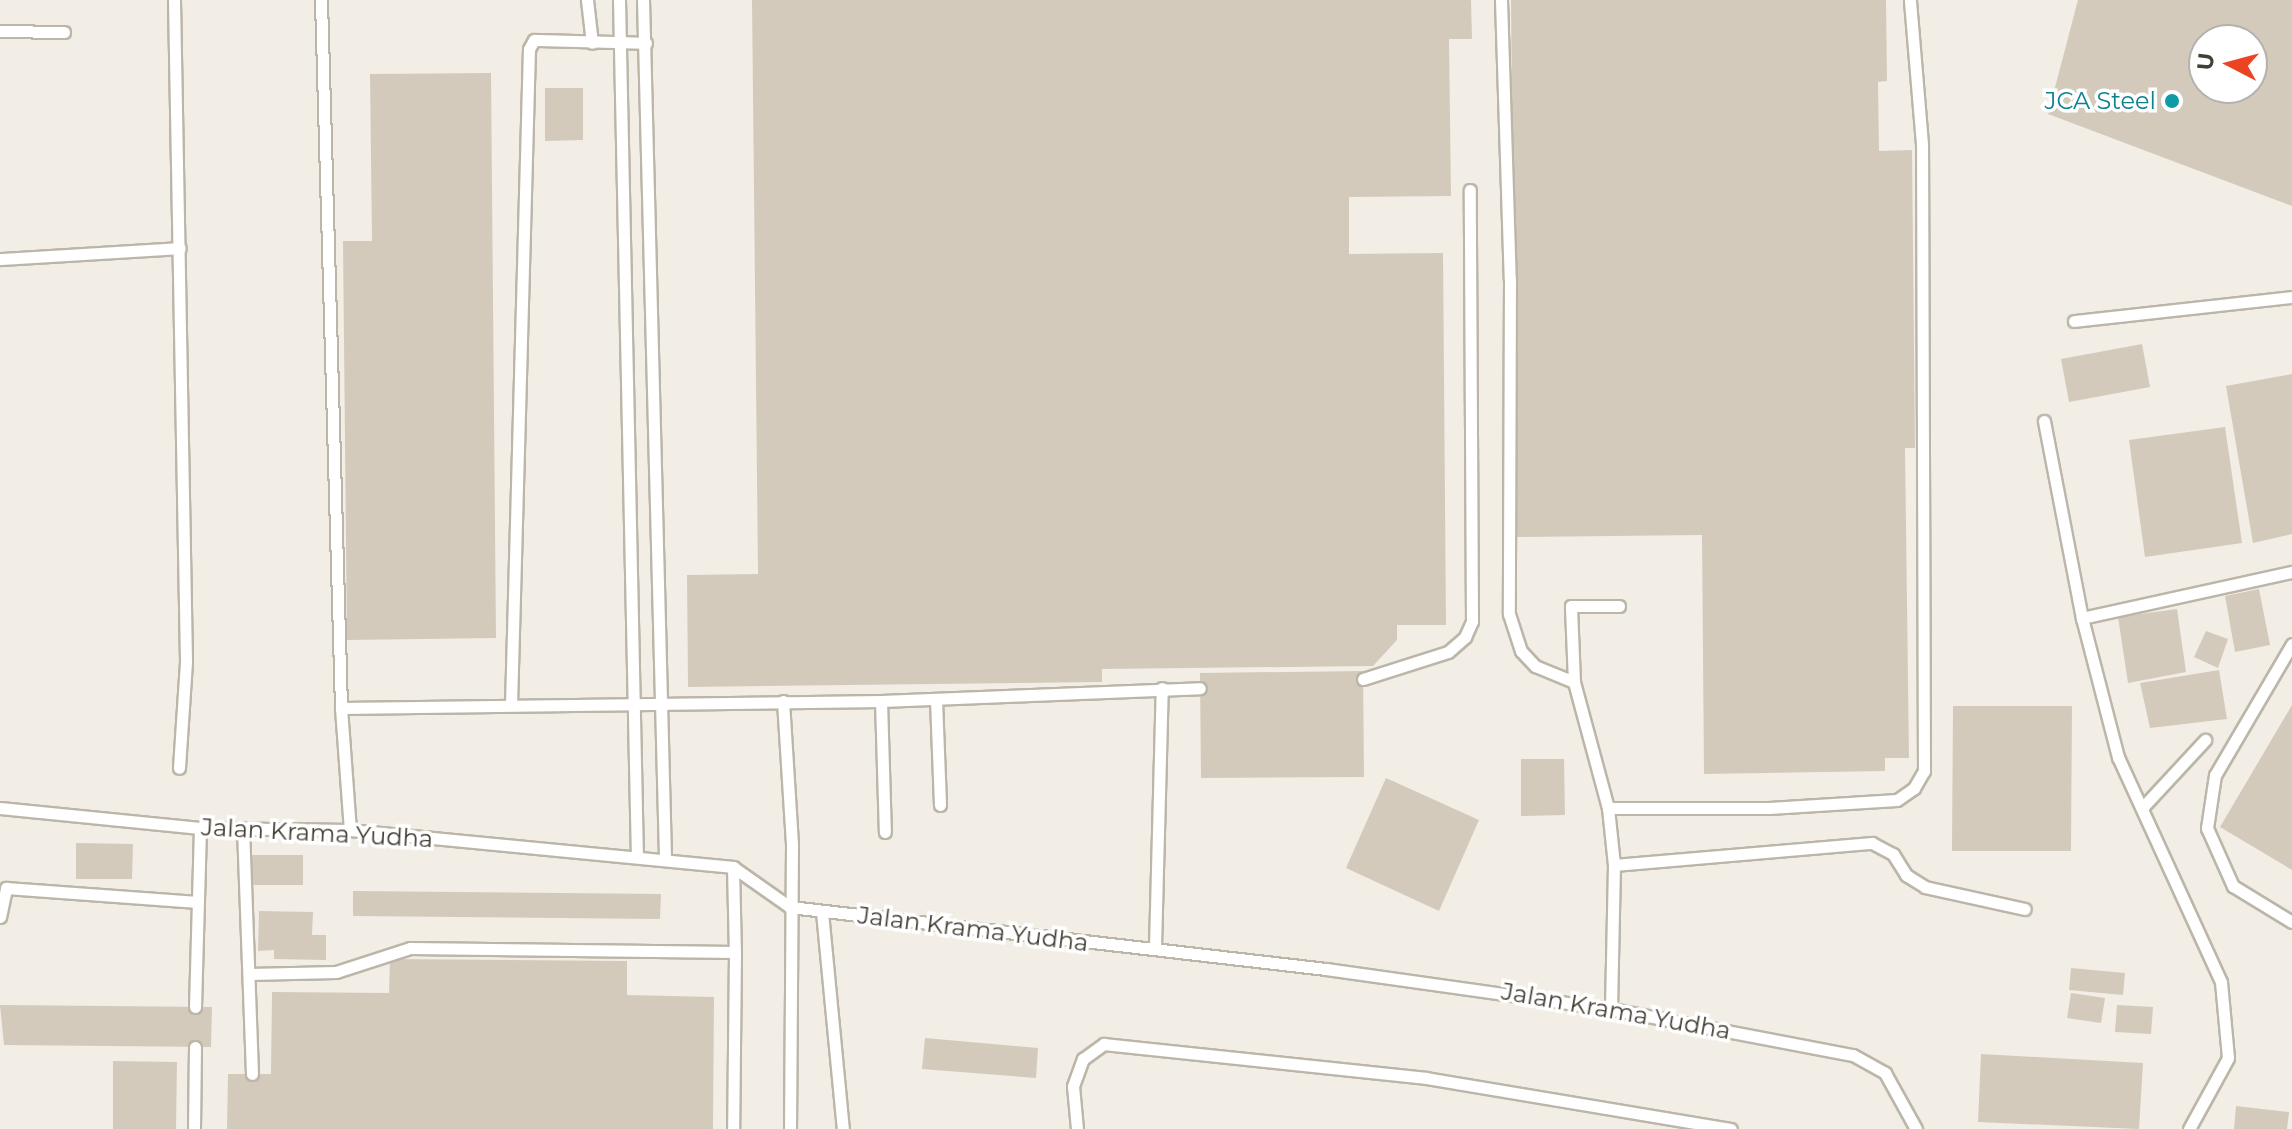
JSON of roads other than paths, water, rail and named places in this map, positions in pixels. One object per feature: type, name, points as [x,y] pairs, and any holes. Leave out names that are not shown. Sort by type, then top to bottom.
[{"type":"lane","points":[[174,0],[186,662],[179,768]]},
{"type":"lane","points":[[321,0],[341,708],[350,830]]},
{"type":"lane","points":[[587,0],[592,43]]},
{"type":"lane","points":[[619,0],[631,704],[637,857]]},
{"type":"lane","points":[[643,0],[665,860]]},
{"type":"lane","points":[[1501,0],[1510,279],[1509,614],[1521,651],[1535,666],[1574,682]]},
{"type":"lane","points":[[1608,808],[1769,808],[1897,800],[1914,788],[1924,771],[1922,144],[1910,0]]},
{"type":"lane","points":[[0,31],[64,32]]},
{"type":"lane","points":[[511,705],[529,49],[534,40],[646,43]]},
{"type":"lane","points":[[1363,679],[1448,652],[1472,621],[1470,190]]},
{"type":"lane","points":[[0,259],[180,248]]},
{"type":"lane","points":[[2074,321],[2292,297]]},
{"type":"lane","points":[[2044,421],[2082,618],[2118,757],[2221,982],[2228,1058],[2189,1129]]},
{"type":"lane","points":[[2082,618],[2292,572]]},
{"type":"lane","points":[[1611,1009],[1614,865],[1608,808],[1574,682],[1571,606],[1619,606]]},
{"type":"lane","points":[[2292,644],[2215,775],[2207,828],[2233,886],[2292,922]]},
{"type":"lane","points":[[1155,947],[1162,688]]},
{"type":"lane","points":[[341,708],[936,700],[1200,688]]},
{"type":"lane","points":[[936,700],[940,805]]},
{"type":"lane","points":[[783,701],[790,907],[790,1129]]},
{"type":"lane","points":[[881,701],[885,832]]},
{"type":"lane","points":[[2142,808],[2205,740]]},
{"type":"lane","name":"Jalan Krama Yudha","points":[[0,808],[200,828],[350,830],[733,867],[790,907],[1155,947],[1611,1009],[1853,1055],[1885,1073],[1916,1129]]},
{"type":"lane","points":[[195,1007],[200,828]]},
{"type":"lane","points":[[243,828],[252,1074]]},
{"type":"lane","points":[[1614,865],[1872,843],[1893,854],[1906,875],[1925,887],[2025,909]]},
{"type":"lane","points":[[733,867],[733,1129]]},
{"type":"lane","points":[[0,917],[6,888],[197,902]]},
{"type":"lane","points":[[822,912],[843,1129]]},
{"type":"lane","points":[[249,974],[336,972],[410,948],[735,952]]},
{"type":"lane","points":[[1077,1129],[1073,1086],[1083,1059],[1104,1044],[1426,1078],[1731,1129]]},
{"type":"lane","points":[[194,1129],[195,1047]]},
{"type":"place","name":"JCA Steel","points":[[2172,101]]}]
